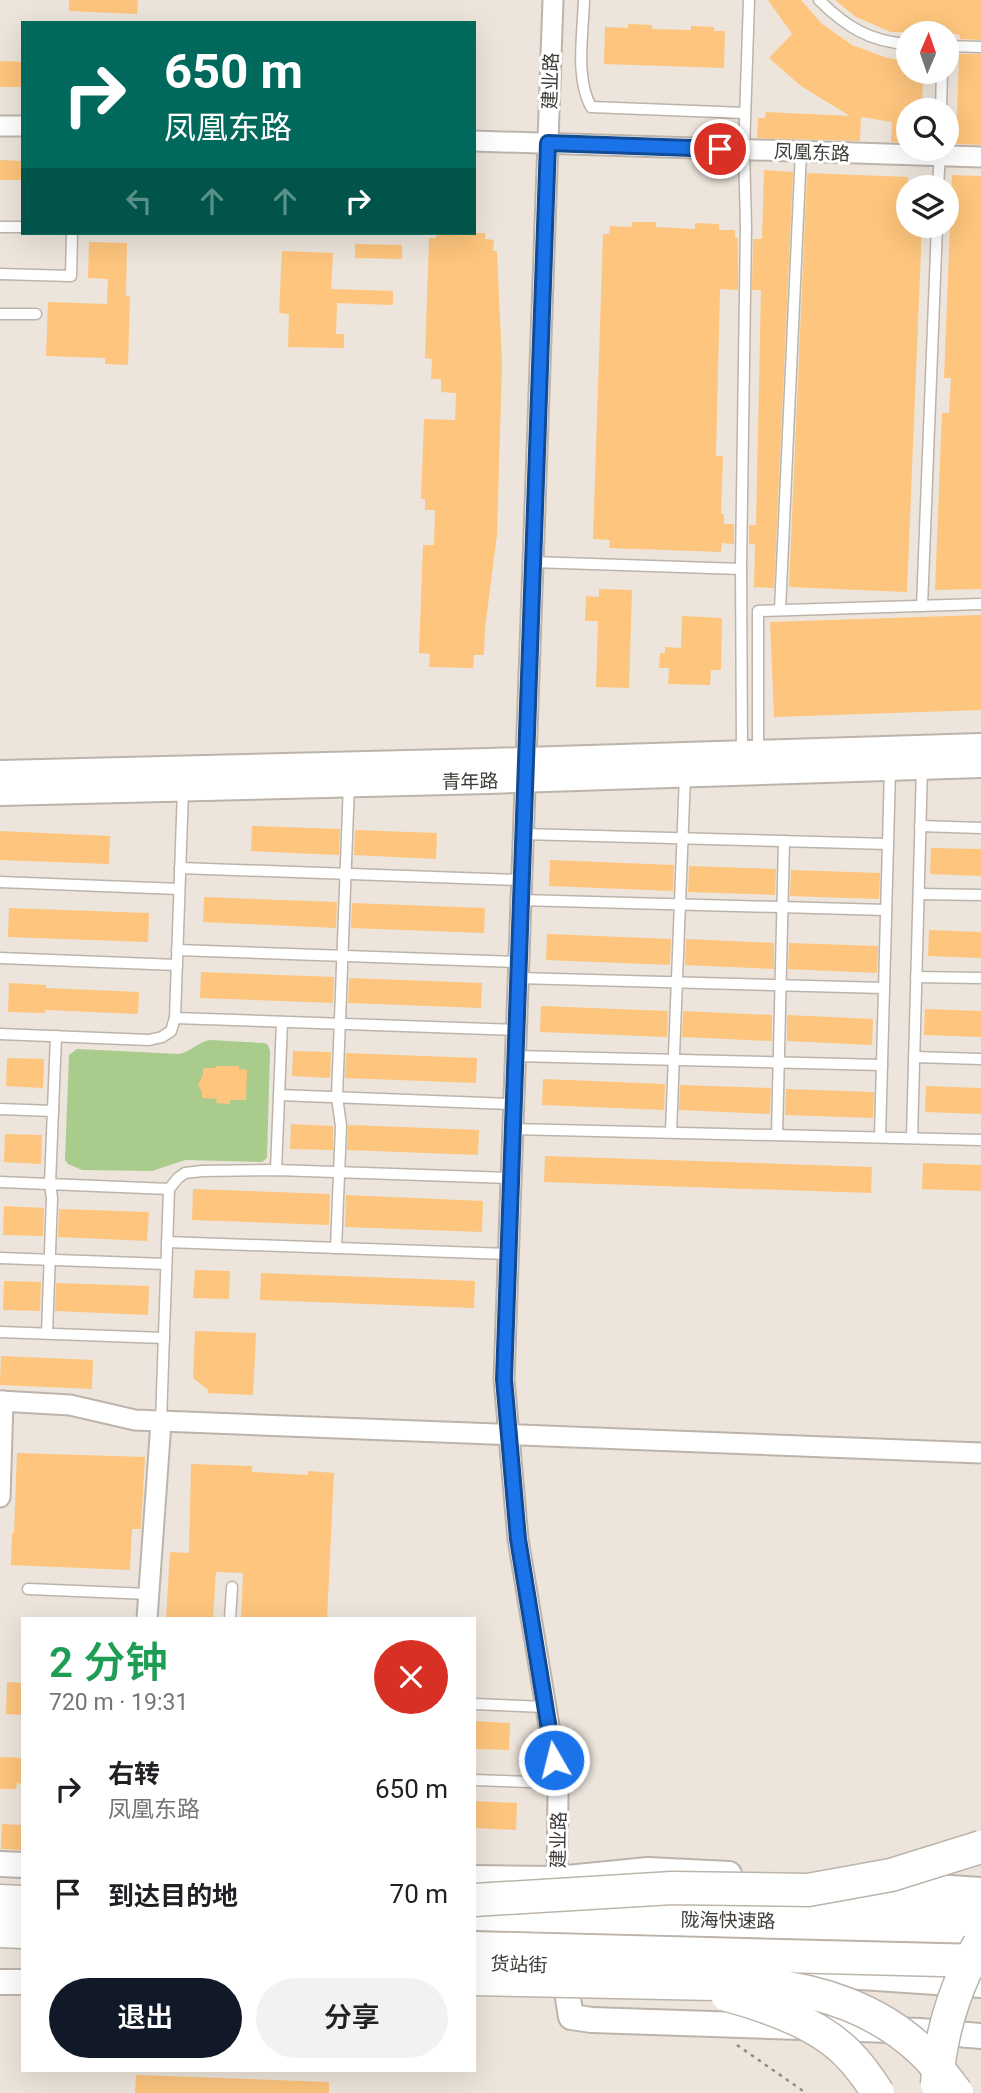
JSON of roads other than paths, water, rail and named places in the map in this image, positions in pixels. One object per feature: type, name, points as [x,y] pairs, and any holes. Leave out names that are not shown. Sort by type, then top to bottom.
[{"type":"highway","points":[[476,1900],[672,1888],[808,1890],[891,1875],[981,1847]]},
{"type":"highway","points":[[0,1901],[21,1902]]},
{"type":"highway","name":"陇海快速路","points":[[476,1914],[981,1927]]},
{"type":"highway","points":[[0,1931],[21,1932]]},
{"type":"highway","points":[[937,2093],[940,2053],[956,1993],[981,1939]]},
{"type":"highway","name":"陇海快速路","points":[[476,1948],[981,1961]]},
{"type":"highway","points":[[476,1979],[682,1982],[790,1987],[821,1994],[878,2018],[905,2037],[923,2051],[957,2093]]},
{"type":"highway","points":[[682,1982],[779,2011],[824,2035],[846,2052],[878,2093]]},
{"type":"street","name":"建业路","points":[[553,0],[504,1379],[518,1539],[557,1783],[557,1879]]},
{"type":"street","points":[[0,125],[21,126]]},
{"type":"street","name":"凤凰东路","points":[[476,141],[744,150],[896,152]]},
{"type":"street","name":"凤凰东路","points":[[959,154],[981,157]]},
{"type":"street","name":"青年路","points":[[0,793],[349,784],[750,753],[981,746]]},
{"type":"street","name":"青年路","points":[[0,773],[525,770],[685,775],[981,765]]},
{"type":"street","points":[[0,1497],[1,1401],[71,1405],[135,1420],[161,1422],[981,1453]]},
{"type":"street","points":[[147,1617],[161,1422]]},
{"type":"street","points":[[0,1864],[21,1865]]},
{"type":"street","points":[[476,1878],[557,1879],[648,1870],[981,1890]]},
{"type":"street","points":[[557,1879],[671,1900],[981,1910]]},
{"type":"street","name":"货站街","points":[[476,1963],[861,1977],[981,1985]]},
{"type":"street","points":[[563,1966],[571,2017],[592,2020],[920,2031],[981,2036]]},
{"type":"street","points":[[0,1982],[21,1982]]},
{"type":"lane","points":[[584,0],[581,79],[584,95],[591,107],[745,113]]},
{"type":"lane","points":[[749,0],[744,150],[746,226],[741,569],[750,753]]},
{"type":"lane","points":[[819,0],[850,27],[888,43],[896,43]]},
{"type":"lane","points":[[959,46],[981,47]]},
{"type":"lane","points":[[780,610],[801,151]]},
{"type":"lane","points":[[0,227],[21,227]]},
{"type":"lane","points":[[0,274],[71,276],[72,235]]},
{"type":"lane","points":[[922,606],[937,238]]},
{"type":"lane","points":[[0,314],[36,314]]},
{"type":"lane","points":[[533,562],[741,569]]},
{"type":"lane","points":[[750,753],[758,611],[981,604]]},
{"type":"lane","points":[[912,1138],[922,767]]},
{"type":"lane","points":[[880,1137],[890,768]]},
{"type":"lane","points":[[671,1132],[685,775]]},
{"type":"lane","points":[[336,1248],[341,1126],[337,1097],[349,784]]},
{"type":"lane","points":[[0,1034],[149,1040],[162,1037],[171,1031],[175,1018],[183,788]]},
{"type":"lane","points":[[920,827],[981,828]]},
{"type":"lane","points":[[523,834],[888,844]]},
{"type":"lane","points":[[776,1135],[785,841]]},
{"type":"lane","points":[[180,868],[520,880]]},
{"type":"lane","points":[[0,882],[179,889]]},
{"type":"lane","points":[[919,894],[981,895]]},
{"type":"lane","points":[[520,900],[886,910]]},
{"type":"lane","points":[[177,950],[343,956],[677,982],[884,988]]},
{"type":"lane","points":[[0,958],[177,965]]},
{"type":"lane","points":[[916,976],[981,978]]},
{"type":"lane","points":[[175,1018],[515,1030]]},
{"type":"lane","points":[[276,1170],[282,1022]]},
{"type":"lane","points":[[47,1333],[56,1036]]},
{"type":"lane","points":[[514,1055],[882,1065]]},
{"type":"lane","points":[[914,1057],[981,1059]]},
{"type":"lane","points":[[279,1096],[513,1104]]},
{"type":"lane","points":[[0,1109],[53,1111]]},
{"type":"lane","points":[[512,1129],[981,1140]]},
{"type":"lane","points":[[161,1422],[169,1189],[177,1178],[202,1171],[276,1170],[510,1178]]},
{"type":"lane","points":[[0,1182],[169,1189]]},
{"type":"lane","points":[[167,1242],[508,1254]]},
{"type":"lane","points":[[0,1258],[166,1264]]},
{"type":"lane","points":[[0,1332],[164,1338]]},
{"type":"lane","points":[[230,1617],[232,1587]]},
{"type":"lane","points":[[28,1589],[149,1594]]},
{"type":"lane","points":[[476,1704],[546,1707]]},
{"type":"lane","points":[[476,1780],[557,1783]]}]
